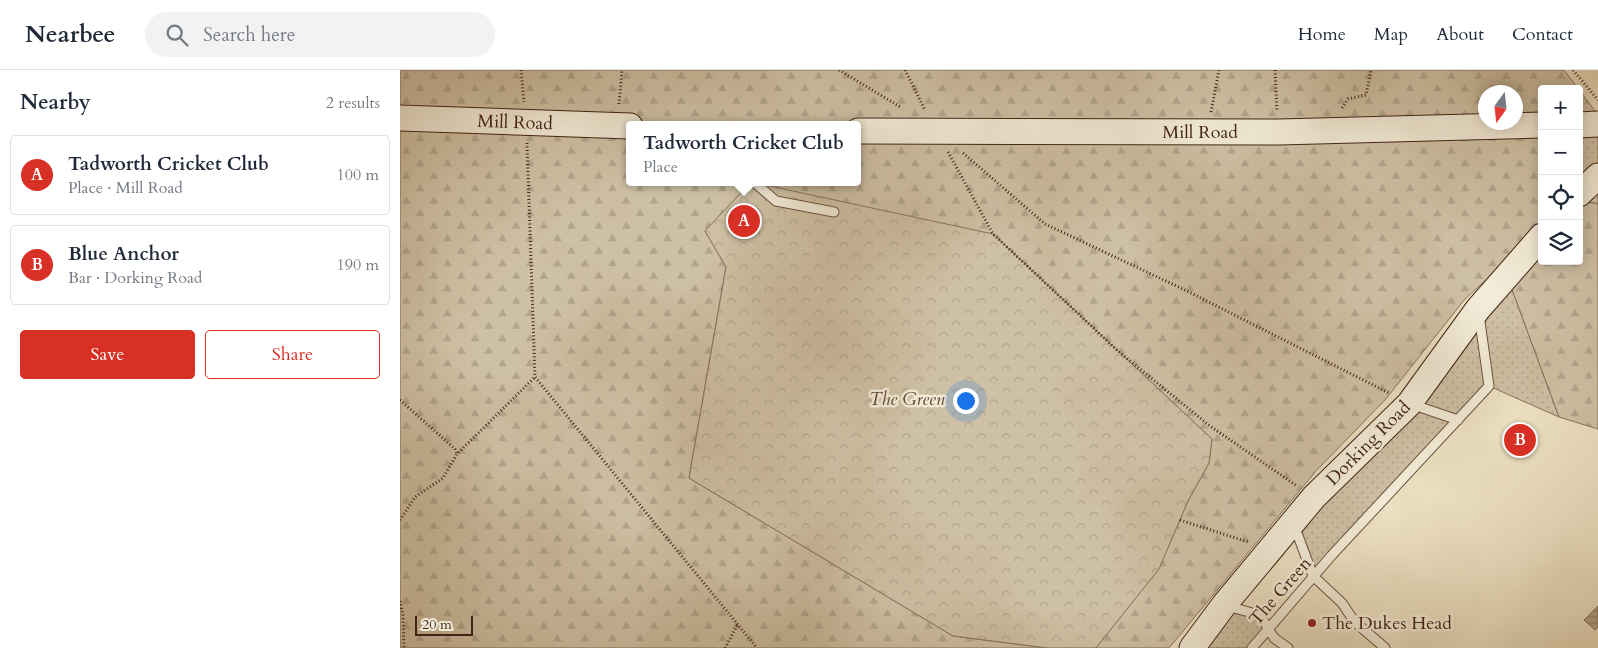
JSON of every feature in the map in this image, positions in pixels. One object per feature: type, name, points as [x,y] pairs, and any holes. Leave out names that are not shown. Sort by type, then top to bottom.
[{"type":"main road","name":"Mill Road","points":[[400,118],[624,126]]},
{"type":"main road","points":[[1583,125],[1598,124]]},
{"type":"main road","name":"Mill Road","points":[[861,131],[1279,132],[1328,129],[1538,126]]},
{"type":"main road","points":[[1583,190],[1598,176]]},
{"type":"main road","name":"Dorking Road","points":[[1192,648],[1224,605],[1314,497],[1409,404],[1478,309],[1538,241]]},
{"type":"lane","points":[[759,186],[776,201],[834,212]]},
{"type":"lane","name":"The Green","points":[[1252,648],[1332,554],[1489,386],[1478,309]]},
{"type":"lane","points":[[1409,404],[1458,420]]},
{"type":"lane","points":[[1293,523],[1313,576],[1342,603],[1354,621],[1385,648]]},
{"type":"lane","points":[[1224,605],[1256,614],[1263,620],[1274,638],[1288,648]]},
{"type":"path","points":[[521,70],[527,123],[535,377],[758,648]]},
{"type":"path","points":[[622,70],[624,126]]},
{"type":"path","points":[[839,70],[903,109]]},
{"type":"path","points":[[905,70],[993,234],[1118,351],[1210,426],[1314,497]]},
{"type":"path","points":[[1211,132],[1211,107],[1219,70]]},
{"type":"path","points":[[1274,70],[1279,132]]},
{"type":"path","points":[[1328,129],[1348,99],[1366,95],[1371,70]]},
{"type":"path","points":[[1573,70],[1598,100]]},
{"type":"path","points":[[937,132],[1045,224],[1185,290],[1409,404]]},
{"type":"path","points":[[400,520],[415,497],[443,478],[457,454],[535,377]]},
{"type":"path","points":[[400,400],[455,449],[457,454]]},
{"type":"path","points":[[1180,520],[1256,544],[1270,551]]},
{"type":"path","points":[[400,601],[403,614],[404,648]]},
{"type":"path","points":[[725,648],[738,624]]},
{"type":"green space","points":[[400,70],[1564,70],[1575,85],[1538,85],[1538,125],[1533,126],[1538,135],[1538,233],[1465,299],[1385,400],[1316,471],[1169,648],[1096,648],[1159,568],[1188,501],[1209,463],[1212,439],[993,234],[705,231],[726,267],[689,478],[953,636],[1047,648],[400,648]]},
{"type":"green space","points":[[1583,95],[1598,115],[1583,123]]},
{"type":"green space","points":[[1598,124],[1598,204],[1583,201],[1583,125]]},
{"type":"green space","name":"The Green","points":[[747,186],[770,186],[993,234],[1212,439],[1209,463],[1188,501],[1159,569],[1096,648],[1047,648],[953,636],[689,478],[726,267],[705,231]]},
{"type":"green space","points":[[1583,201],[1598,204],[1598,429],[1559,417],[1507,276],[1538,241],[1538,265],[1583,265]]},
{"type":"green space","points":[[1507,276],[1559,417],[1489,386],[1313,576],[1293,523]]},
{"type":"green space","points":[[1224,605],[1250,611],[1268,629],[1252,648],[1192,648]]},
{"type":"shaded area","points":[[1598,606],[1598,627],[1595,630],[1584,620]]},
{"type":"place","name":"Tadworth Cricket Club","points":[[744,221]]},
{"type":"place","name":"Blue Anchor","points":[[1520,440]]},
{"type":"place","name":"The Dukes Head","points":[[1312,623]]}]
